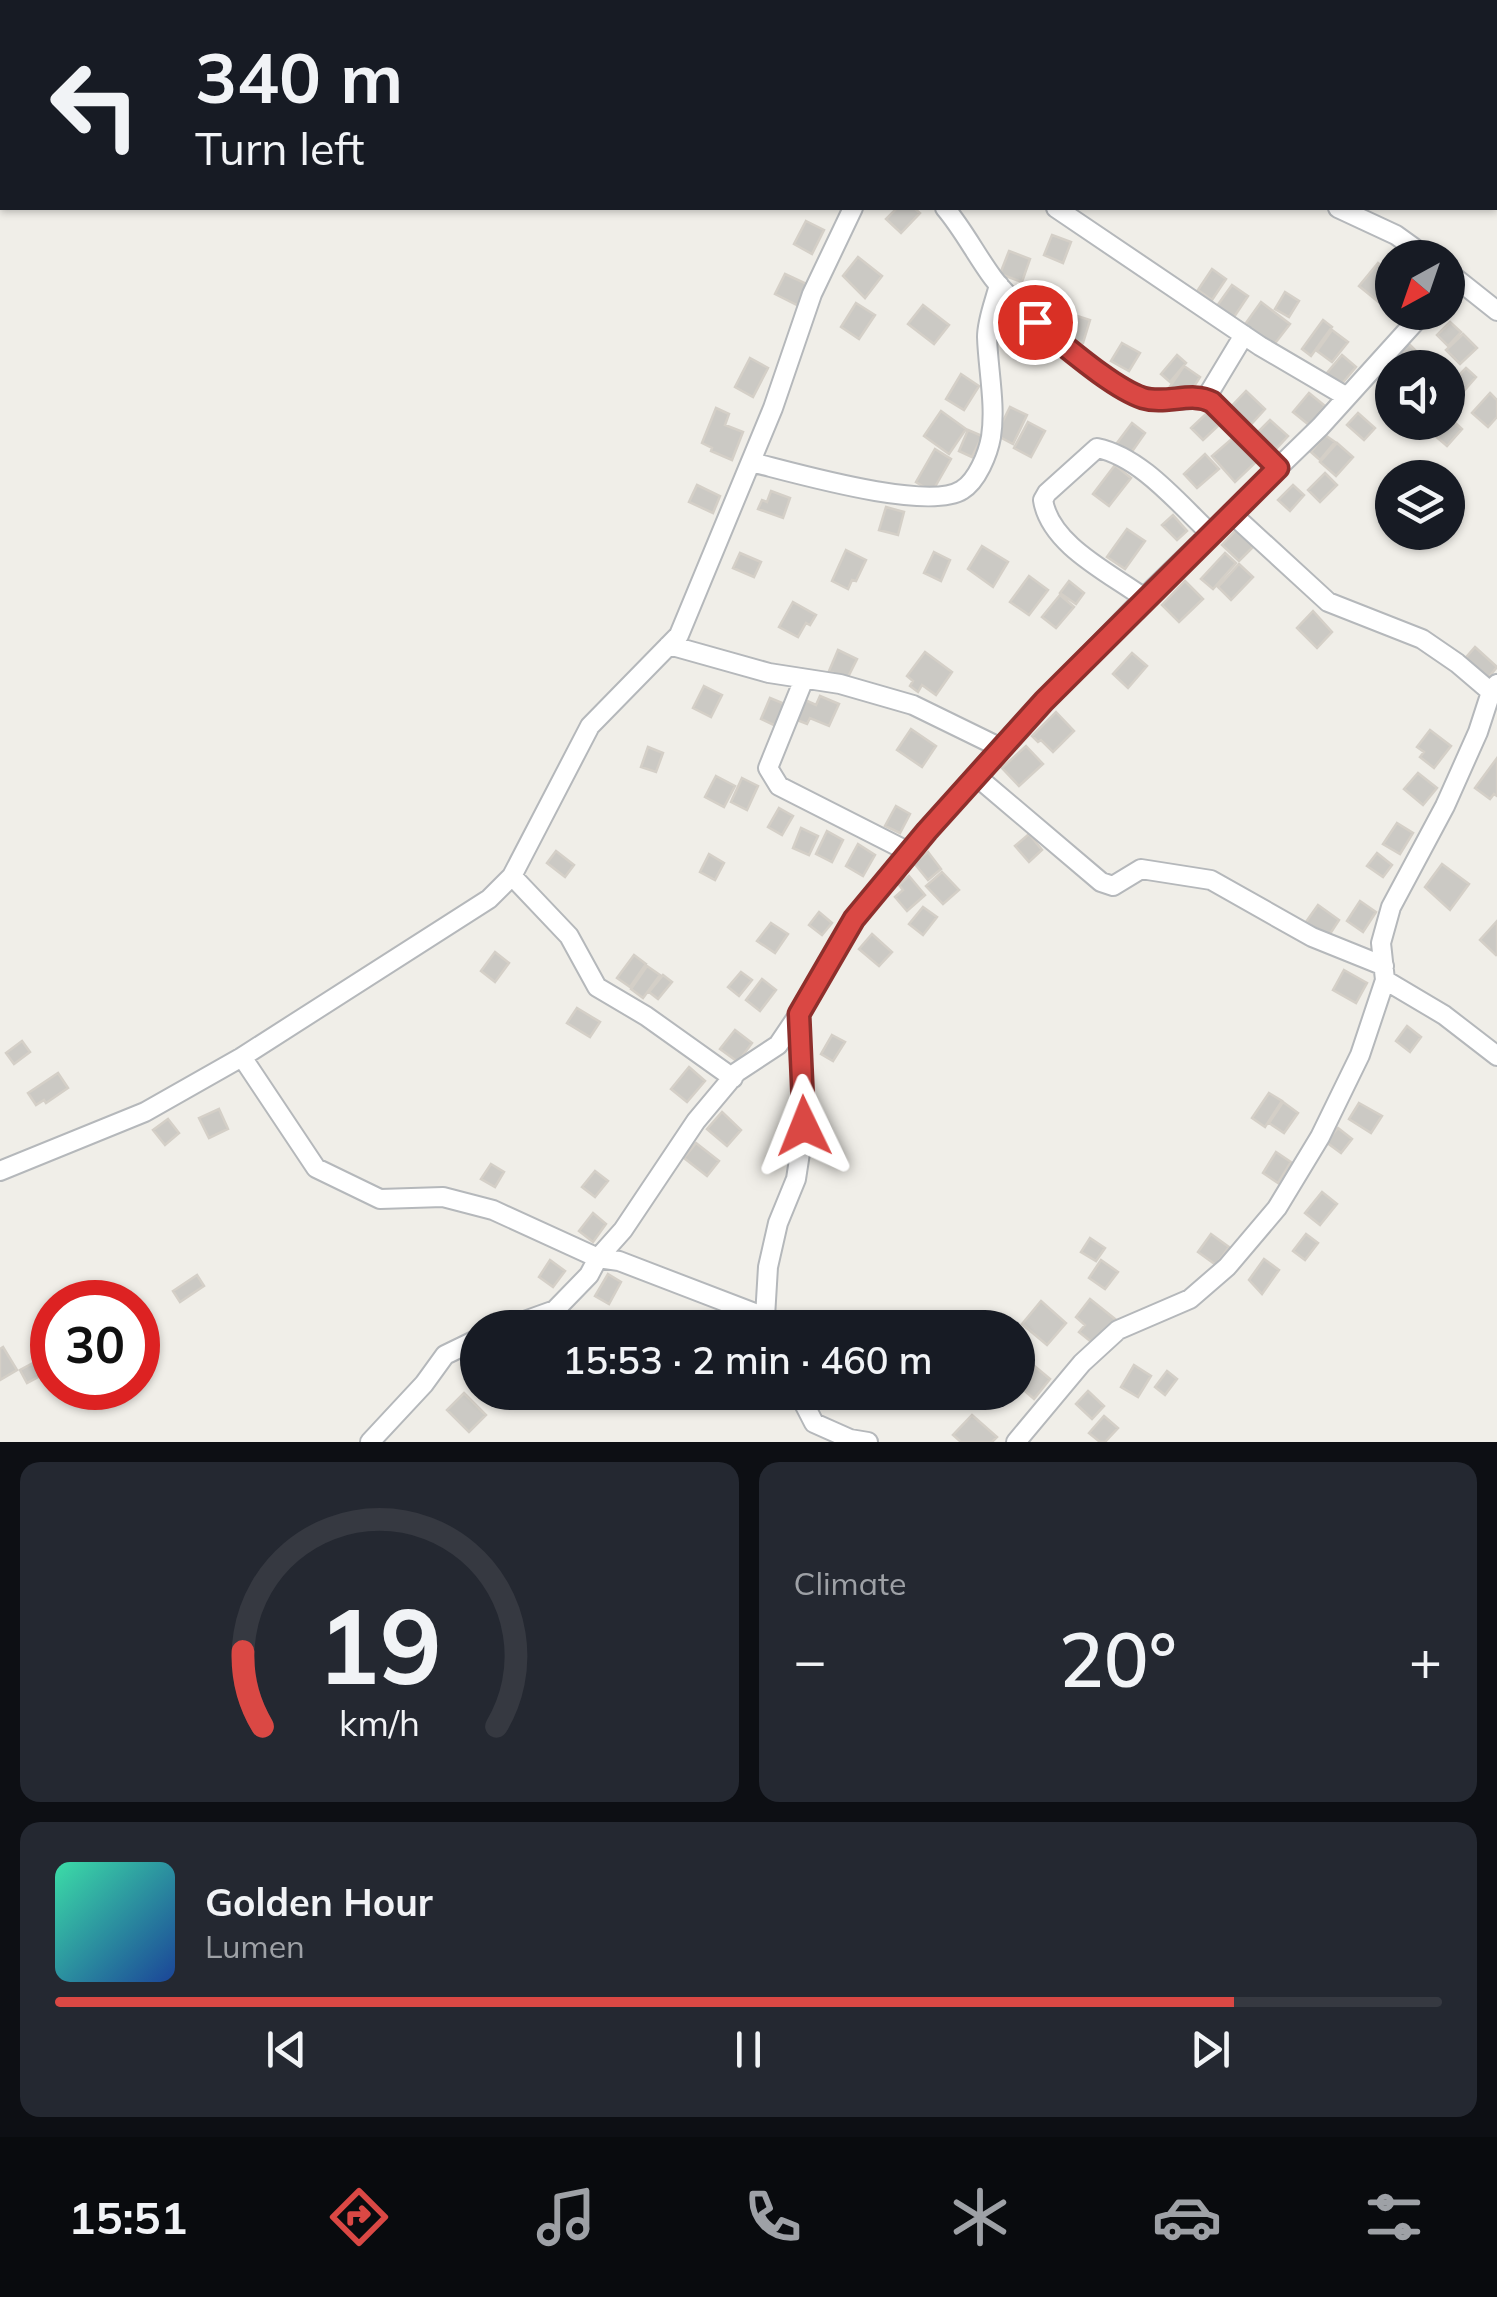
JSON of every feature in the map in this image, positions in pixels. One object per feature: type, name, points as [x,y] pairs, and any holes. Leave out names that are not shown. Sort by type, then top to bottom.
[{"type":"street","points":[[0,1171],[145,1112],[242,1058],[489,899],[512,876],[590,726],[679,635],[751,462],[812,294],[852,210]]},
{"type":"street","points":[[946,210],[999,285],[1056,339],[1143,398],[1206,398],[1278,468]]},
{"type":"street","points":[[1059,210],[1244,335],[1347,397]]},
{"type":"street","points":[[1342,210],[1403,240]]},
{"type":"street","points":[[751,462],[854,487],[920,496],[958,493],[984,460],[991,436],[987,332],[999,285]]},
{"type":"street","points":[[1465,289],[1497,311]]},
{"type":"street","points":[[555,1310],[589,1275],[598,1258],[623,1230],[696,1121],[733,1078],[778,1045],[854,919],[976,776],[1144,598],[1278,468],[1408,330]]},
{"type":"street","points":[[1206,398],[1244,335]]},
{"type":"street","points":[[1144,598],[1051,526],[1042,500],[1047,493],[1086,455],[1097,448],[1110,450],[1168,492],[1210,533]]},
{"type":"street","points":[[1016,1442],[1082,1363],[1118,1330],[1190,1299],[1227,1267],[1277,1208],[1320,1137],[1352,1072],[1385,973],[1381,943],[1391,906],[1446,806],[1494,688],[1422,640],[1328,602],[1231,513]]},
{"type":"street","points":[[668,646],[769,673],[840,684],[914,705],[1002,748]]},
{"type":"street","points":[[804,678],[768,768],[770,776],[778,786],[910,852]]},
{"type":"street","points":[[976,776],[1100,882],[1113,886],[1142,870],[1211,880],[1385,973],[1497,1056]]},
{"type":"street","points":[[512,876],[570,936],[597,987],[646,1016],[733,1078]]},
{"type":"street","points":[[767,1310],[768,1267],[778,1223],[796,1179],[804,1126],[799,1014]]},
{"type":"street","points":[[242,1058],[316,1168],[380,1199],[442,1198],[493,1210],[598,1258],[620,1262],[738,1310]]},
{"type":"street","points":[[370,1442],[424,1384],[445,1355],[460,1348]]},
{"type":"street","points":[[808,1410],[814,1422],[850,1440],[868,1442]]},
{"type":"building","points":[[895,210],[920,213],[901,233],[886,219]]},
{"type":"building","points":[[806,221],[824,230],[812,254],[794,244]]},
{"type":"building","points":[[1052,235],[1071,242],[1063,263],[1044,255]]},
{"type":"building","points":[[1009,251],[1030,259],[1022,282],[1000,274]]},
{"type":"building","points":[[858,257],[882,276],[865,298],[843,276]]},
{"type":"building","points":[[1375,267],[1375,299],[1359,286]]},
{"type":"building","points":[[1212,269],[1226,279],[1212,300],[1198,290]]},
{"type":"building","points":[[785,274],[809,285],[799,306],[775,294]]},
{"type":"building","points":[[1232,285],[1248,296],[1234,317],[1217,306]]},
{"type":"building","points":[[1285,292],[1299,301],[1289,317],[1275,309]]},
{"type":"building","points":[[1261,302],[1290,324],[1269,351],[1241,330]]},
{"type":"building","points":[[856,303],[875,315],[859,339],[841,327]]},
{"type":"building","points":[[923,305],[949,325],[934,344],[908,324]]},
{"type":"building","points":[[1071,314],[1090,320],[1083,343],[1064,337]]},
{"type":"building","points":[[1323,320],[1332,327],[1311,356],[1302,349]]},
{"type":"building","points":[[1332,330],[1348,342],[1332,362],[1317,351]]},
{"type":"building","points":[[1442,330],[1461,332],[1448,346],[1437,335]]},
{"type":"building","points":[[1463,334],[1477,348],[1465,359],[1465,350],[1446,350]]},
{"type":"building","points":[[1407,342],[1415,350],[1399,350]]},
{"type":"building","points":[[1122,343],[1140,353],[1129,371],[1111,361]]},
{"type":"building","points":[[1177,355],[1186,363],[1170,382],[1161,374]]},
{"type":"building","points":[[1342,355],[1356,367],[1340,386],[1326,374]]},
{"type":"building","points":[[750,358],[768,368],[753,397],[735,387]]},
{"type":"building","points":[[1184,366],[1200,377],[1186,399],[1169,388]]},
{"type":"building","points":[[1465,369],[1476,377],[1465,390]]},
{"type":"building","points":[[961,374],[979,386],[964,410],[946,399]]},
{"type":"building","points":[[1246,391],[1265,409],[1246,430],[1227,411]]},
{"type":"building","points":[[1309,393],[1325,406],[1309,425],[1293,412]]},
{"type":"building","points":[[1490,393],[1497,400],[1497,417],[1488,427],[1472,413]]},
{"type":"building","points":[[1010,407],[1027,415],[1013,444],[996,435]]},
{"type":"building","points":[[716,408],[729,414],[725,425],[743,432],[732,460],[702,443]]},
{"type":"building","points":[[941,411],[966,429],[949,454],[924,436]]},
{"type":"building","points":[[1207,413],[1219,425],[1203,440],[1191,428]]},
{"type":"building","points":[[1358,413],[1375,428],[1364,440],[1347,425]]},
{"type":"building","points":[[1270,420],[1288,436],[1276,449],[1258,432]]},
{"type":"building","points":[[1028,422],[1045,431],[1031,457],[1014,448]]},
{"type":"building","points":[[1132,423],[1145,433],[1131,453],[1117,443]]},
{"type":"building","points":[[968,430],[982,436],[972,457],[959,451]]},
{"type":"building","points":[[1325,435],[1335,442],[1320,460],[1311,452]]},
{"type":"building","points":[[1234,437],[1256,462],[1235,482],[1212,456]]},
{"type":"building","points":[[1337,443],[1353,457],[1336,476],[1320,462]]},
{"type":"building","points":[[935,449],[951,459],[932,492],[916,482]]},
{"type":"building","points":[[1205,454],[1219,469],[1197,488],[1184,474]]},
{"type":"building","points":[[1115,465],[1131,478],[1109,506],[1093,494]]},
{"type":"building","points":[[1325,473],[1337,485],[1320,502],[1308,490]]},
{"type":"building","points":[[697,485],[720,496],[713,513],[689,502]]},
{"type":"building","points":[[1293,485],[1304,495],[1290,511],[1278,500]]},
{"type":"building","points":[[771,491],[790,498],[783,518],[758,509],[762,500],[767,502]]},
{"type":"building","points":[[886,507],[904,512],[898,535],[879,530]]},
{"type":"building","points":[[1173,515],[1187,531],[1177,540],[1162,525]]},
{"type":"building","points":[[1238,528],[1255,545],[1239,561],[1222,545]]},
{"type":"building","points":[[1127,529],[1145,541],[1125,569],[1107,557]]},
{"type":"building","points":[[982,546],[1008,562],[993,587],[968,569]]},
{"type":"building","points":[[846,550],[866,560],[848,589],[832,581]]},
{"type":"building","points":[[934,552],[950,560],[941,581],[924,573]]},
{"type":"building","points":[[740,553],[761,562],[754,577],[733,568]]},
{"type":"building","points":[[1225,553],[1236,563],[1213,589],[1201,579]]},
{"type":"building","points":[[1239,564],[1253,577],[1231,600],[1218,587]]},
{"type":"building","points":[[1029,576],[1048,590],[1029,615],[1010,602]]},
{"type":"building","points":[[1069,581],[1084,593],[1076,604],[1060,593]]},
{"type":"building","points":[[1185,581],[1203,599],[1179,622],[1162,605]]},
{"type":"building","points":[[1060,595],[1074,607],[1056,628],[1042,617]]},
{"type":"building","points":[[793,602],[816,615],[798,637],[779,627]]},
{"type":"building","points":[[1313,611],[1332,632],[1317,648],[1297,628]]},
{"type":"building","points":[[1475,647],[1497,667],[1484,683],[1462,662]]},
{"type":"building","points":[[838,650],[857,659],[847,679],[829,671]]},
{"type":"building","points":[[925,652],[952,672],[936,695],[922,685],[918,692],[910,686],[913,681],[907,676]]},
{"type":"building","points":[[1132,653],[1147,666],[1128,688],[1113,674]]},
{"type":"building","points":[[704,686],[722,695],[711,717],[693,708]]},
{"type":"building","points":[[820,696],[839,704],[829,726],[810,718],[807,724],[797,720],[805,700],[816,705]]},
{"type":"building","points":[[770,698],[787,705],[778,727],[761,719]]},
{"type":"building","points":[[1056,712],[1074,731],[1053,752],[1032,736]]},
{"type":"building","points":[[911,729],[936,746],[922,767],[897,750]]},
{"type":"building","points":[[1430,730],[1451,746],[1434,768],[1420,757],[1424,752],[1417,747]]},
{"type":"building","points":[[1026,746],[1043,764],[1019,786],[1002,768]]},
{"type":"building","points":[[648,747],[663,753],[656,772],[641,767]]},
{"type":"building","points":[[1497,758],[1497,796],[1494,794],[1490,799],[1475,788]]},
{"type":"building","points":[[1418,773],[1437,788],[1423,805],[1404,789]]},
{"type":"building","points":[[716,776],[735,786],[724,807],[705,797]]},
{"type":"building","points":[[742,778],[758,786],[747,810],[731,802]]},
{"type":"building","points":[[896,806],[910,814],[900,833],[885,826]]},
{"type":"building","points":[[779,808],[793,816],[782,835],[768,827]]},
{"type":"building","points":[[1397,823],[1413,833],[1400,854],[1383,844]]},
{"type":"building","points":[[801,828],[818,836],[809,855],[793,848]]},
{"type":"building","points":[[827,831],[843,840],[832,862],[816,854]]},
{"type":"building","points":[[1029,834],[1042,850],[1029,862],[1015,846]]},
{"type":"building","points":[[858,844],[875,855],[863,876],[846,866]]},
{"type":"building","points":[[556,851],[574,865],[565,877],[547,863]]},
{"type":"building","points":[[928,852],[941,869],[928,880],[914,863]]},
{"type":"building","points":[[1377,853],[1392,865],[1383,877],[1367,866]]},
{"type":"building","points":[[709,854],[724,863],[715,880],[700,872]]},
{"type":"building","points":[[1442,864],[1469,884],[1450,910],[1425,887]]},
{"type":"building","points":[[942,872],[959,890],[943,904],[926,886]]},
{"type":"building","points":[[909,876],[925,895],[907,911],[895,897],[903,890],[899,885]]},
{"type":"building","points":[[1360,901],[1376,912],[1363,932],[1347,921]]},
{"type":"building","points":[[1318,905],[1339,920],[1328,937],[1306,922]]},
{"type":"building","points":[[923,907],[937,917],[923,935],[909,924]]},
{"type":"building","points":[[819,912],[832,923],[822,935],[809,925]]},
{"type":"building","points":[[1497,921],[1497,954],[1496,955],[1480,940]]},
{"type":"building","points":[[771,923],[788,934],[775,953],[757,941]]},
{"type":"building","points":[[872,934],[892,952],[879,966],[859,949]]},
{"type":"building","points":[[495,952],[509,963],[495,982],[481,971]]},
{"type":"building","points":[[634,955],[646,964],[630,987],[617,978]]},
{"type":"building","points":[[647,966],[660,975],[643,998],[631,989]]},
{"type":"building","points":[[1344,970],[1367,983],[1356,1003],[1333,990]]},
{"type":"building","points":[[741,972],[752,980],[739,996],[728,987]]},
{"type":"building","points":[[663,975],[672,982],[658,999],[649,992]]},
{"type":"building","points":[[762,979],[776,990],[760,1011],[746,1000]]},
{"type":"building","points":[[577,1008],[600,1022],[590,1037],[567,1023]]},
{"type":"building","points":[[1407,1026],[1421,1037],[1410,1052],[1396,1041]]},
{"type":"building","points":[[735,1030],[752,1043],[738,1062],[720,1049]]},
{"type":"building","points":[[832,1035],[845,1042],[833,1061],[821,1054]]},
{"type":"building","points":[[22,1041],[30,1052],[14,1064],[6,1053]]},
{"type":"building","points":[[689,1067],[705,1081],[687,1102],[671,1089]]},
{"type":"building","points":[[58,1073],[68,1088],[36,1105],[28,1093]]},
{"type":"building","points":[[1269,1093],[1282,1101],[1265,1127],[1252,1118]]},
{"type":"building","points":[[1283,1102],[1298,1113],[1284,1133],[1269,1123]]},
{"type":"building","points":[[1359,1103],[1382,1116],[1371,1133],[1349,1119]]},
{"type":"building","points":[[219,1109],[228,1129],[209,1138],[199,1118]]},
{"type":"building","points":[[722,1112],[741,1130],[727,1146],[707,1129]]},
{"type":"building","points":[[168,1119],[179,1133],[165,1145],[153,1130]]},
{"type":"building","points":[[1338,1128],[1352,1139],[1341,1153],[1326,1142]]},
{"type":"building","points":[[696,1143],[719,1161],[707,1176],[684,1158]]},
{"type":"building","points":[[1276,1152],[1291,1162],[1278,1183],[1263,1173]]},
{"type":"building","points":[[491,1164],[504,1172],[495,1187],[481,1179]]},
{"type":"building","points":[[595,1171],[608,1181],[595,1197],[582,1187]]},
{"type":"building","points":[[1322,1192],[1337,1204],[1320,1225],[1305,1213]]},
{"type":"building","points":[[593,1213],[606,1224],[593,1242],[579,1231]]},
{"type":"building","points":[[1211,1234],[1229,1247],[1216,1265],[1198,1252]]},
{"type":"building","points":[[1306,1234],[1318,1243],[1305,1260],[1293,1251]]},
{"type":"building","points":[[1090,1238],[1105,1248],[1096,1261],[1081,1252]]},
{"type":"building","points":[[1264,1259],[1279,1270],[1262,1294],[1249,1280]]},
{"type":"building","points":[[550,1260],[565,1271],[553,1287],[539,1277]]},
{"type":"building","points":[[1101,1260],[1118,1272],[1105,1289],[1089,1278]]},
{"type":"building","points":[[608,1274],[621,1282],[609,1304],[595,1296]]},
{"type":"building","points":[[197,1275],[204,1286],[180,1302],[173,1291]]},
{"type":"building","points":[[1090,1299],[1115,1319],[1094,1344],[1079,1332],[1085,1325],[1076,1317]]},
{"type":"building","points":[[1041,1301],[1066,1323],[1047,1345],[1035,1335],[1034,1310]]},
{"type":"building","points":[[3,1347],[17,1370],[0,1380],[0,1349]]},
{"type":"building","points":[[30,1365],[30,1381],[27,1383],[20,1370]]},
{"type":"building","points":[[1134,1365],[1151,1376],[1138,1397],[1121,1387]]},
{"type":"building","points":[[1035,1366],[1050,1379],[1035,1398]]},
{"type":"building","points":[[1167,1371],[1177,1379],[1165,1395],[1155,1387]]},
{"type":"building","points":[[1088,1391],[1104,1406],[1092,1419],[1076,1404]]},
{"type":"building","points":[[460,1397],[460,1410],[481,1410],[486,1415],[469,1432],[447,1410]]},
{"type":"building","points":[[972,1415],[997,1437],[992,1442],[961,1442],[953,1435]]},
{"type":"building","points":[[1104,1416],[1118,1428],[1105,1442],[1100,1442],[1089,1433]]},
{"type":"route","points":[[804,1126],[799,1014],[854,919],[1044,701],[1278,468],[1206,398],[1143,398],[1035,322]]}]
